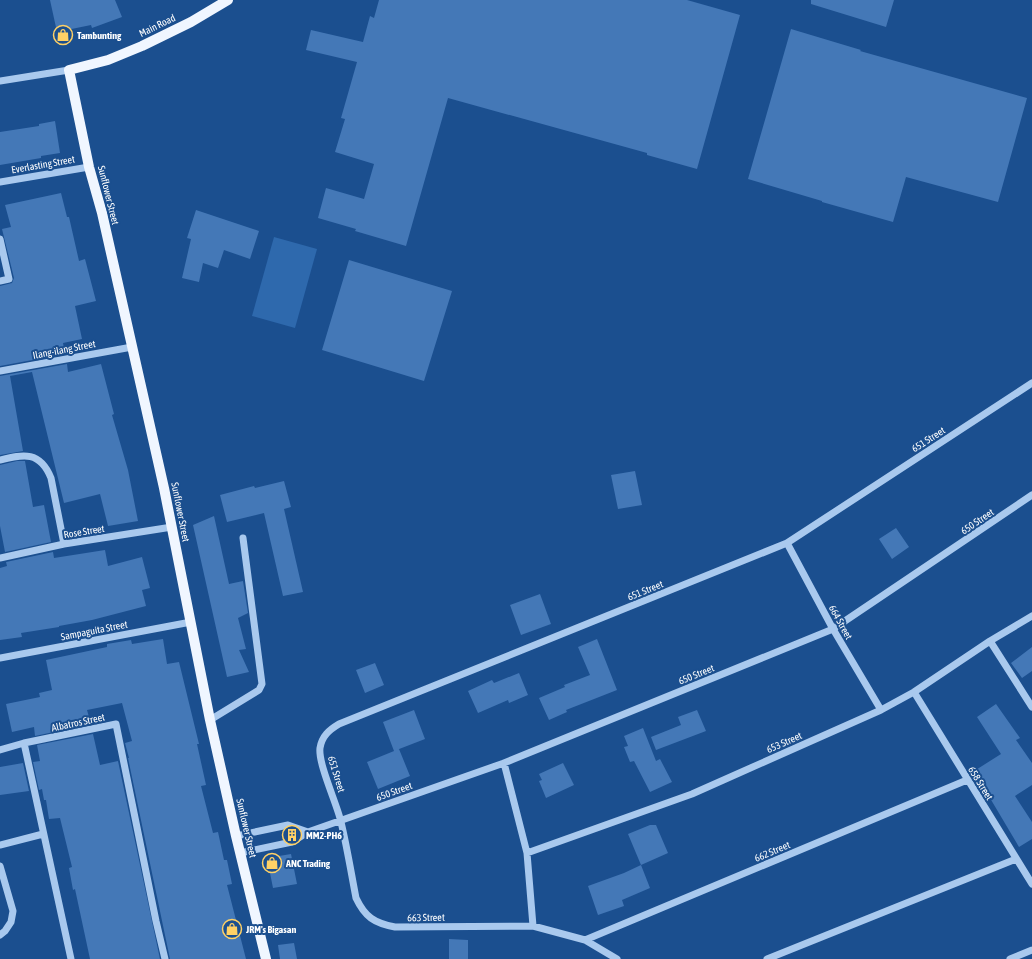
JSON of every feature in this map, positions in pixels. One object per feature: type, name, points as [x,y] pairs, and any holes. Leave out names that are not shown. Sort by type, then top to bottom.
[{"type":"main road","name":"Main Road","points":[[69,70],[108,60],[142,46],[191,22],[228,0]]},
{"type":"main road","name":"Sunflower Street","points":[[69,70],[89,167],[102,213],[172,527],[210,720],[266,959]]},
{"type":"street","points":[[0,81],[69,70]]},
{"type":"street","name":"Everlasting Street","points":[[0,182],[89,167]]},
{"type":"street","points":[[0,239],[9,279],[0,281]]},
{"type":"street","name":"Ilang-ilang Street","points":[[0,371],[132,347]]},
{"type":"street","name":"651 Street","points":[[341,821],[321,760],[320,749],[323,739],[330,730],[346,722],[787,543],[1032,383]]},
{"type":"street","points":[[0,460],[18,456],[29,456],[39,460],[46,468],[51,478],[64,544]]},
{"type":"street","name":"650 Street","points":[[240,853],[292,842],[308,832],[504,763],[833,629],[1032,495]]},
{"type":"street","name":"Rose Street","points":[[0,558],[64,544],[172,527]]},
{"type":"street","points":[[210,720],[259,690],[262,684],[243,538]]},
{"type":"street","name":"664 Street","points":[[787,543],[833,629],[881,710]]},
{"type":"street","name":"653 Street","points":[[527,853],[692,794],[881,710],[914,692],[990,641],[1032,616]]},
{"type":"street","name":"Sampaguita Street","points":[[0,658],[191,622]]},
{"type":"street","points":[[990,641],[1032,707]]},
{"type":"street","name":"658 Street","points":[[914,692],[1032,884]]},
{"type":"street","name":"Albatros Street","points":[[24,743],[116,724],[165,959]]},
{"type":"street","points":[[0,750],[24,743],[71,959]]},
{"type":"street","points":[[504,763],[527,853],[533,926]]},
{"type":"street","name":"662 Street","points":[[585,940],[967,780]]},
{"type":"street","name":"663 Street","points":[[341,821],[356,898],[361,909],[370,918],[382,924],[395,927],[533,926],[585,940],[617,959]]},
{"type":"street","points":[[236,836],[288,825],[308,832]]},
{"type":"street","points":[[0,845],[43,834]]},
{"type":"street","points":[[768,959],[1016,859]]},
{"type":"street","points":[[0,866],[13,911],[11,922],[5,931],[0,935]]},
{"type":"street","points":[[1010,959],[1032,950]]},
{"type":"shaded area","points":[[274,237],[317,249],[295,328],[252,316]]},
{"type":"building","points":[[50,0],[115,0],[122,17],[92,28],[91,25],[57,32]]},
{"type":"building","points":[[379,0],[687,0],[740,15],[697,169],[647,155],[647,153],[448,98],[406,246],[318,218],[326,188],[364,199],[374,164],[335,152],[345,119],[341,118],[357,62],[306,50],[311,30],[363,42],[370,16],[374,18]]},
{"type":"building","points":[[811,0],[894,0],[886,27],[811,4]]},
{"type":"building","points":[[791,29],[861,50],[860,51],[1027,98],[998,202],[906,177],[893,222],[748,179]]},
{"type":"building","points":[[55,121],[60,153],[0,165],[0,132],[39,126],[39,124]]},
{"type":"building","points":[[61,193],[67,217],[69,217],[79,261],[85,259],[96,301],[75,306],[82,339],[63,343],[65,354],[0,366],[0,286],[12,283],[14,278],[2,229],[11,227],[5,205]]},
{"type":"building","points":[[196,210],[259,231],[250,259],[224,250],[218,268],[203,263],[199,282],[182,278],[191,239],[187,238]]},
{"type":"building","points":[[349,260],[452,291],[424,381],[322,350]]},
{"type":"building","points":[[67,364],[68,372],[101,364],[114,414],[112,415],[128,470],[138,521],[108,526],[100,494],[64,503],[32,372],[10,376],[23,451],[0,455],[0,376]]},
{"type":"building","points":[[17,461],[25,461],[33,507],[44,505],[51,542],[5,552],[0,526],[0,465]]},
{"type":"building","points":[[635,471],[642,505],[618,509],[611,475]]},
{"type":"building","points":[[284,481],[291,507],[284,509],[303,592],[283,596],[264,513],[227,522],[220,495],[254,486],[255,488]]},
{"type":"building","points":[[214,516],[229,584],[243,581],[248,613],[238,618],[246,649],[239,650],[249,672],[227,677],[193,525]]},
{"type":"building","points":[[896,528],[909,547],[892,559],[879,539]]},
{"type":"building","points":[[105,550],[108,566],[142,557],[150,588],[142,590],[146,606],[92,620],[21,633],[22,637],[0,640],[0,568],[7,566],[6,562],[53,552],[54,558]]},
{"type":"building","points":[[540,594],[551,624],[521,635],[510,605]]},
{"type":"building","points":[[163,639],[167,664],[179,662],[199,744],[197,744],[206,785],[201,786],[213,833],[218,832],[224,860],[227,860],[232,884],[227,885],[246,959],[170,959],[125,743],[132,741],[122,703],[87,710],[91,724],[35,736],[34,727],[12,732],[6,704],[40,697],[39,693],[52,690],[46,660],[107,647],[107,644],[131,640],[132,644]]},
{"type":"building","points":[[597,639],[617,690],[566,710],[567,712],[549,720],[539,698],[565,687],[564,685],[590,675],[578,647]]},
{"type":"building","points":[[1032,647],[1032,671],[1022,678],[1011,663]]},
{"type":"building","points":[[375,663],[384,685],[365,693],[356,670]]},
{"type":"building","points":[[519,673],[528,695],[509,703],[508,700],[478,713],[468,691],[492,680],[494,683]]},
{"type":"building","points":[[996,704],[1020,738],[1016,740],[1032,763],[1032,785],[1015,796],[1032,822],[1032,839],[1019,847],[984,788],[982,790],[971,773],[1001,754],[977,717]]},
{"type":"building","points":[[414,710],[425,739],[394,751],[383,722]]},
{"type":"building","points":[[697,710],[706,731],[656,750],[651,737],[681,725],[678,717]]},
{"type":"building","points":[[643,728],[656,761],[660,759],[672,782],[650,792],[634,761],[630,762],[624,747],[628,746],[624,736]]},
{"type":"building","points":[[93,734],[100,765],[118,761],[160,959],[90,959],[75,889],[73,890],[69,868],[72,867],[60,818],[49,819],[46,800],[44,800],[42,789],[39,790],[33,762],[40,761],[37,745]]},
{"type":"building","points":[[399,749],[410,776],[378,789],[367,762]]},
{"type":"building","points":[[23,763],[29,791],[0,795],[0,767]]},
{"type":"building","points":[[563,763],[574,785],[546,798],[539,781],[542,780],[539,774]]},
{"type":"building","points":[[650,825],[656,825],[668,853],[641,865],[628,834]]},
{"type":"building","points":[[291,854],[297,884],[273,888],[267,858]]},
{"type":"building","points":[[641,865],[650,888],[622,900],[624,906],[598,915],[588,886]]},
{"type":"building","points":[[449,939],[468,940],[468,959],[449,959]]},
{"type":"building","points":[[294,943],[297,959],[280,959],[278,945]]},
{"type":"place","name":"Tambunting","points":[[63,35]]},
{"type":"place","name":"MM2-PH6","points":[[292,835]]},
{"type":"place","name":"ANC Trading","points":[[272,863]]},
{"type":"place","name":"JRM's Bigasan","points":[[232,929]]}]
